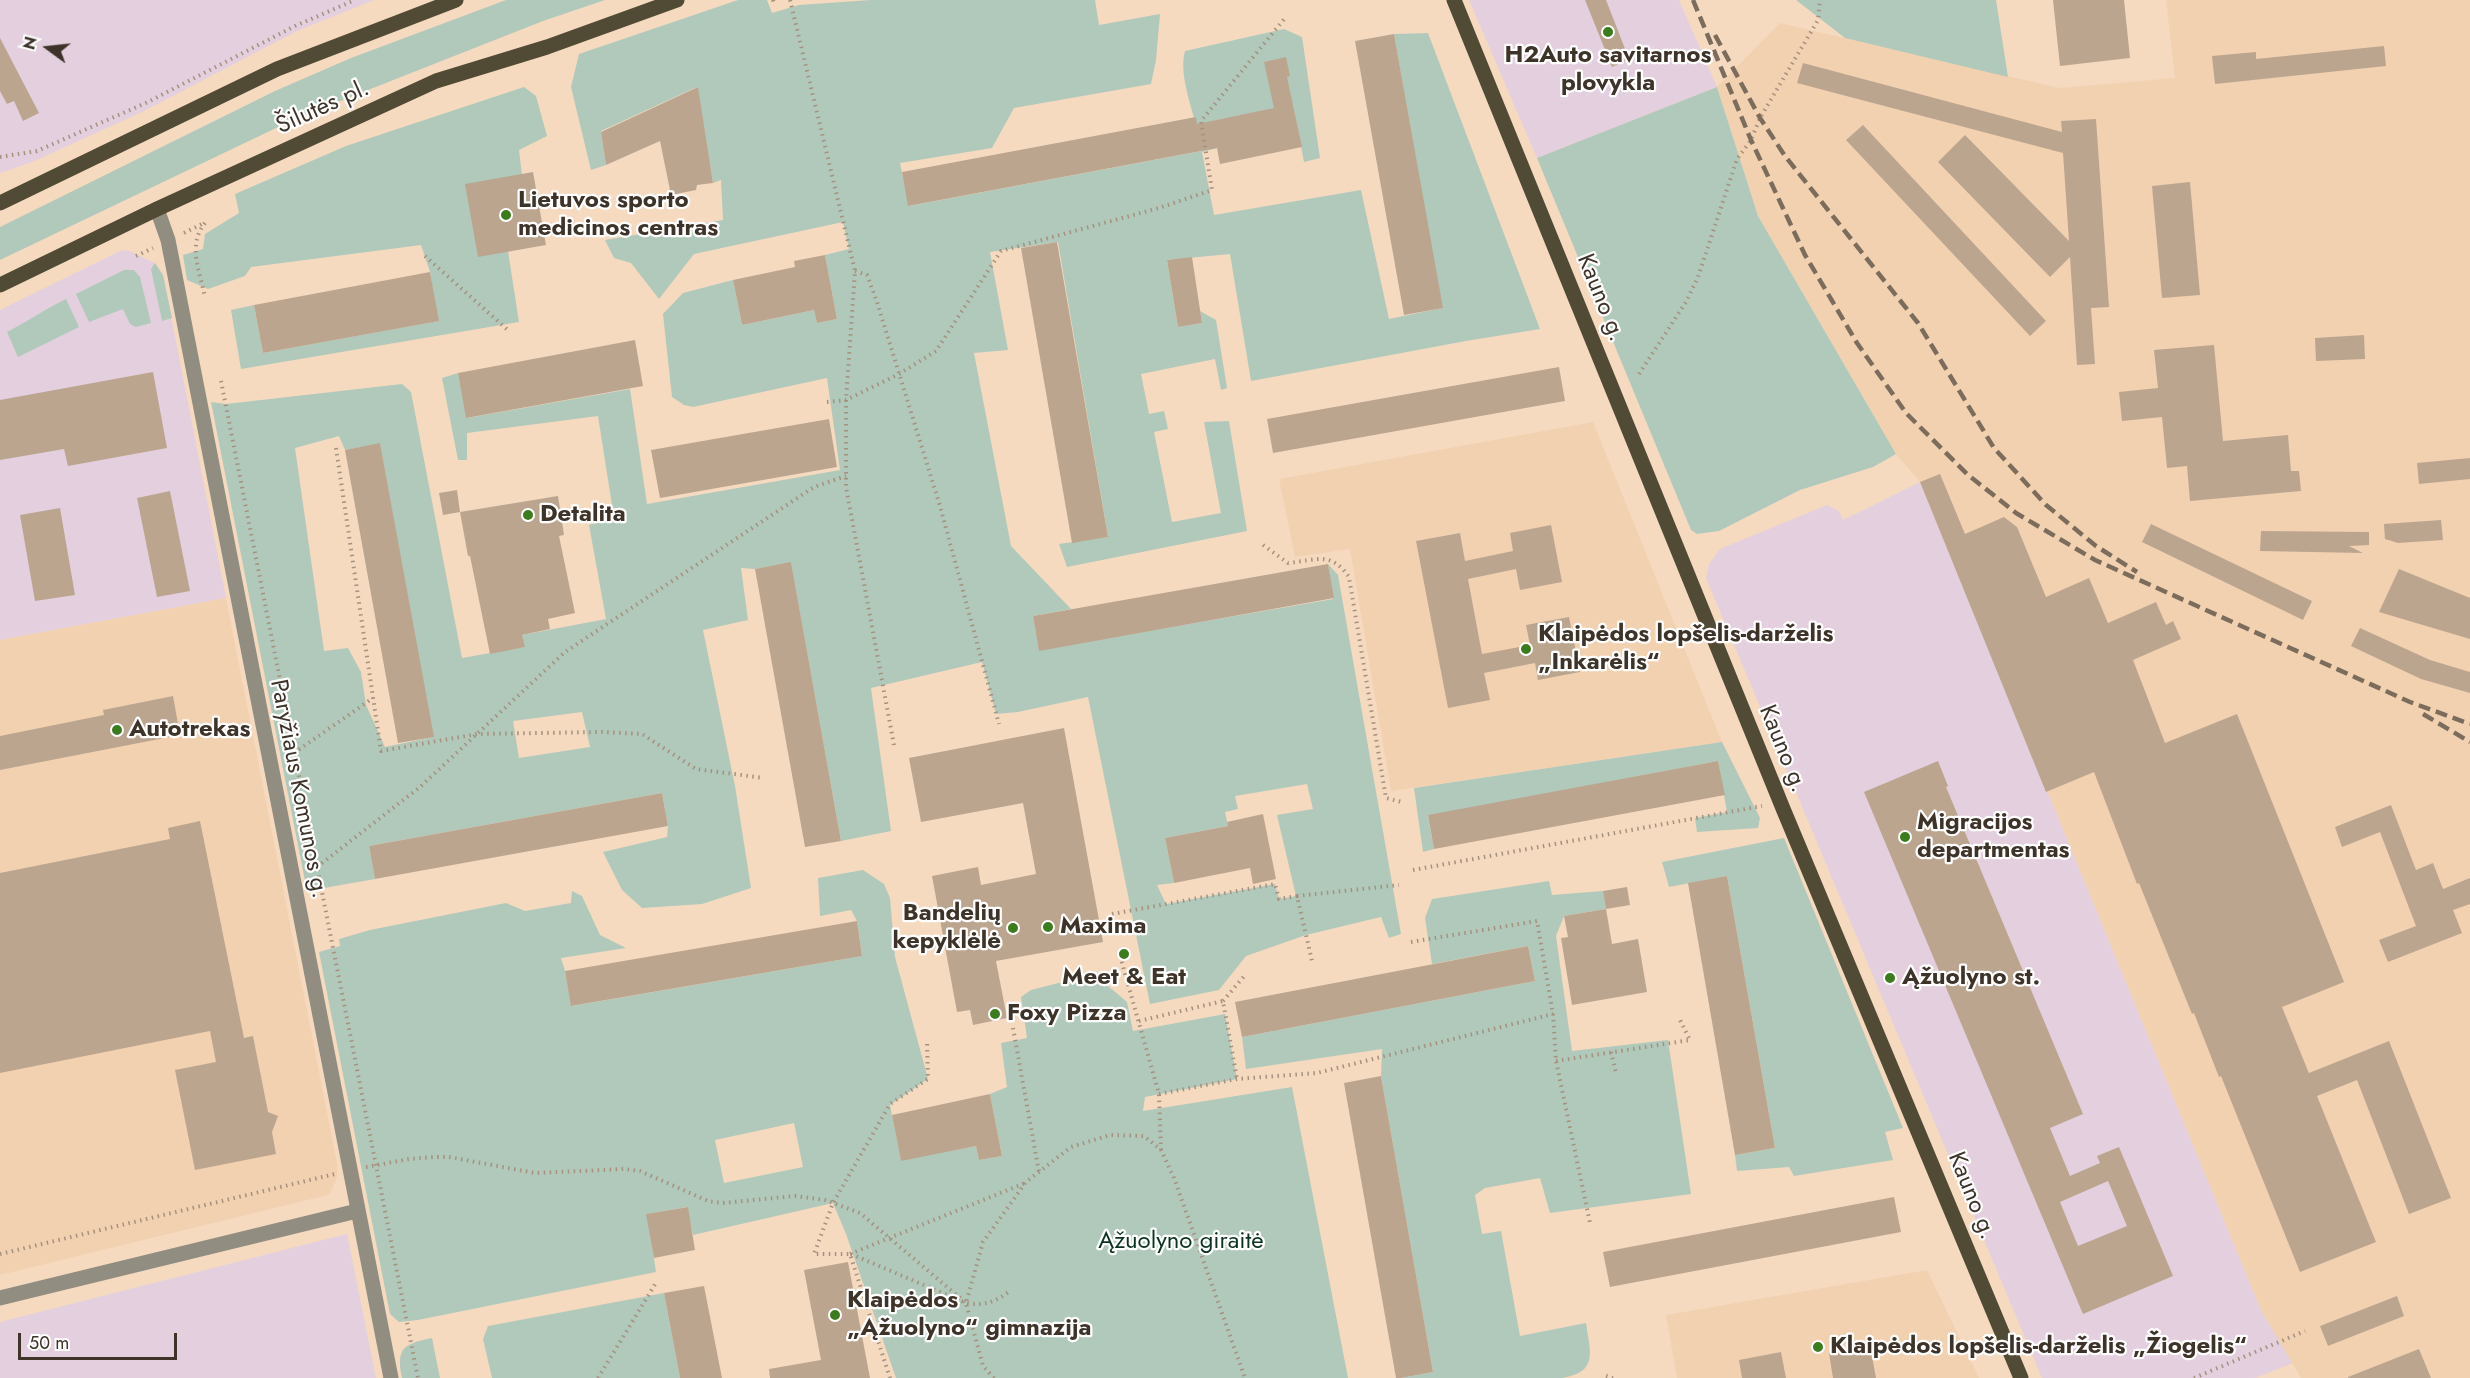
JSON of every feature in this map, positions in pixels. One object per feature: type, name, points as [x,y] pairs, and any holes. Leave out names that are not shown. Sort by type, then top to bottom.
[{"type":"main road","points":[[0,203],[277,69],[456,0]]},
{"type":"main road","name":"Šilutės pl.","points":[[0,285],[158,209],[436,81],[547,47],[677,0]]},
{"type":"main road","name":"Kauno g.","points":[[1454,0],[1765,766],[2021,1378]]},
{"type":"street","name":"Paryžiaus Komunos g.","points":[[158,209],[170,250],[391,1378]]},
{"type":"street","points":[[0,1298],[357,1211]]},
{"type":"path","points":[[0,157],[38,151],[148,102],[295,26],[355,0]]},
{"type":"path","points":[[789,0],[855,271],[846,400],[846,476],[894,745]]},
{"type":"path","points":[[1639,374],[1686,302],[1698,277],[1737,159],[1751,140],[1760,118],[1818,20],[1820,0]]},
{"type":"path","points":[[827,402],[846,400],[899,374],[936,351],[1002,250],[1159,208],[1212,190],[1201,121],[1285,18]]},
{"type":"path","points":[[205,223],[194,246],[205,297]]},
{"type":"path","points":[[425,256],[510,332]]},
{"type":"path","points":[[855,271],[867,276],[899,374],[940,506],[999,724]]},
{"type":"path","points":[[221,381],[418,1378]]},
{"type":"path","points":[[336,448],[381,751],[477,734],[602,732],[642,734],[696,769],[764,778]]},
{"type":"path","points":[[317,867],[420,787],[565,652],[813,487],[846,476]]},
{"type":"path","points":[[1263,545],[1288,563],[1331,559],[1341,565],[1349,577],[1386,798],[1402,802]]},
{"type":"path","points":[[294,753],[373,698]]},
{"type":"path","points":[[1413,870],[1762,806]]},
{"type":"path","points":[[1112,914],[1275,884],[1279,899],[1399,885]]},
{"type":"path","points":[[1297,896],[1312,961]]},
{"type":"path","points":[[1410,942],[1537,921],[1553,1014],[1556,1061],[1590,1223]]},
{"type":"path","points":[[1120,956],[1160,1094],[1161,1150],[1174,1178],[1245,1378]]},
{"type":"path","points":[[1139,1021],[1223,1001],[1246,974]]},
{"type":"path","points":[[1223,1001],[1237,1079]]},
{"type":"path","points":[[1160,1094],[1237,1079],[1317,1073],[1553,1014]]},
{"type":"path","points":[[1556,1061],[1690,1040],[1679,1018]]},
{"type":"path","points":[[1013,1028],[1039,1172]]},
{"type":"path","points":[[927,1041],[928,1079],[890,1104],[833,1203],[814,1254],[850,1254],[1026,1182],[1071,1146],[1110,1135],[1144,1136],[1161,1150]]},
{"type":"path","points":[[1611,1052],[1616,1073]]},
{"type":"path","points":[[376,1165],[448,1157],[534,1173],[640,1170],[708,1201],[723,1203],[795,1196],[833,1203],[861,1213],[966,1303]]},
{"type":"path","points":[[0,1254],[349,1170]]},
{"type":"path","points":[[994,1378],[983,1366],[966,1303],[983,1242],[1026,1182]]},
{"type":"path","points":[[850,1254],[966,1303],[980,1305],[993,1302],[1010,1291]]},
{"type":"path","points":[[850,1254],[890,1378]]},
{"type":"path","points":[[598,1378],[657,1281]]},
{"type":"path","points":[[2194,1378],[2305,1331]]},
{"type":"path","points":[[1606,1376],[1613,1378]]},
{"type":"shaded area","points":[[0,0],[374,0],[297,31],[142,112],[32,162],[0,173]]},
{"type":"shaded area","points":[[1469,0],[1679,0],[1717,87],[1537,158]]},
{"type":"shaded area","points":[[2166,0],[2470,0],[2470,1378],[2301,1378],[2261,1310],[1920,482],[1896,454],[1758,216],[1717,87],[1780,23],[2059,88],[2175,78]]},
{"type":"shaded area","points":[[127,250],[155,263],[163,275],[226,598],[0,640],[0,310],[120,251]]},
{"type":"shaded area","name":"Klaipėdos lopšelis-darželis „Inkarėlis“","points":[[1593,422],[1722,742],[1391,791],[1350,549],[1295,557],[1279,479]]},
{"type":"shaded area","points":[[1920,482],[2261,1310],[2293,1363],[2255,1378],[2042,1378],[1706,578],[1709,564],[1720,549],[1827,505],[1839,511],[1843,520]]},
{"type":"shaded area","points":[[226,598],[337,1163],[337,1178],[330,1193],[324,1196],[0,1275],[0,640]]},
{"type":"shaded area","points":[[347,1234],[376,1378],[0,1378],[0,1322]]},
{"type":"shaded area","name":"Klaipėdos lopšelis-darželis „Žiogelis“","points":[[1927,1270],[1979,1378],[1677,1378],[1666,1315]]},
{"type":"green space","points":[[506,0],[605,0],[543,21],[297,118],[0,260],[0,227],[275,91],[351,58]]},
{"type":"green space","points":[[738,0],[767,0],[772,13],[799,5],[871,0],[1095,0],[1099,25],[1160,14],[1156,60],[1151,84],[1014,108],[992,148],[900,163],[909,206],[1202,151],[1186,87],[1183,62],[1185,51],[1284,29],[1302,37],[1320,158],[1304,162],[1293,105],[1212,121],[1217,148],[1202,152],[1214,215],[1361,190],[1389,319],[1442,308],[1394,34],[1428,33],[1540,329],[1251,381],[1230,254],[1167,260],[1178,327],[1202,323],[1200,311],[1216,320],[1227,388],[1221,390],[1215,359],[1141,374],[1149,414],[1164,411],[1168,429],[1154,432],[1172,522],[1221,513],[1204,422],[1229,421],[1247,531],[1067,567],[1059,544],[1108,537],[1058,242],[990,252],[1008,350],[974,353],[1011,546],[1071,609],[1033,616],[1039,650],[1333,599],[1328,564],[1338,575],[1401,934],[1389,938],[1381,917],[1306,935],[1246,956],[1219,990],[1150,1004],[1088,697],[1018,712],[996,714],[982,662],[871,688],[891,831],[841,841],[791,563],[755,569],[741,568],[748,620],[703,630],[735,786],[751,888],[702,904],[642,908],[622,890],[603,852],[667,837],[668,826],[662,793],[369,846],[375,879],[307,891],[211,402],[226,404],[402,384],[411,392],[462,658],[524,647],[522,635],[606,619],[589,525],[614,518],[598,416],[467,433],[467,460],[458,460],[442,378],[458,373],[467,418],[630,389],[647,504],[840,470],[827,378],[693,407],[684,405],[672,397],[663,314],[683,293],[733,280],[742,325],[814,310],[817,323],[837,319],[825,255],[849,249],[843,222],[694,254],[659,299],[631,263],[614,258],[605,240],[723,220],[721,180],[713,183],[697,87],[601,131],[606,165],[591,170],[571,87],[579,54]],"holes":[[[339,436],[345,450],[380,444],[433,737],[385,747],[366,705],[361,672],[348,648],[324,651],[295,448]],[[582,712],[590,747],[519,758],[513,721]],[[1307,784],[1313,809],[1277,815],[1296,896],[1279,899],[1275,884],[1166,904],[1157,885],[1174,883],[1165,838],[1228,826],[1225,812],[1238,809],[1235,796]]]},
{"type":"green space","points":[[1796,0],[1996,0],[2008,77],[1845,38]]},
{"type":"green space","points":[[524,87],[536,96],[547,136],[519,150],[522,175],[508,251],[519,322],[241,369],[231,310],[254,305],[263,353],[438,321],[430,272],[421,245],[251,267],[245,276],[208,289],[187,280],[183,255],[203,249],[205,234],[239,213],[235,194],[346,146]]},
{"type":"green space","points":[[1717,87],[1758,216],[1896,454],[1873,467],[1800,490],[1719,531],[1697,534],[1691,530],[1537,158]]},
{"type":"green space","points":[[155,263],[163,275],[172,318],[162,321],[151,269]]},
{"type":"green space","points":[[124,270],[134,270],[140,277],[151,323],[136,327],[130,324],[123,309],[89,322],[76,294]]},
{"type":"green space","points":[[66,299],[79,327],[18,357],[7,332]]},
{"type":"green space","points":[[1722,742],[1760,818],[1758,828],[1697,832],[1695,818],[1727,812],[1718,761],[1428,816],[1434,849],[1423,852],[1414,788]]},
{"type":"green space","points":[[1784,838],[1903,1128],[1885,1132],[1893,1160],[1794,1176],[1789,1167],[1737,1171],[1735,1155],[1775,1148],[1727,876],[1669,887],[1662,862]]},
{"type":"green space","name":"Ąžuolyno giraitė","points":[[863,870],[884,884],[890,898],[895,957],[928,1079],[890,1105],[901,1160],[976,1146],[979,1160],[1002,1156],[990,1094],[1007,1087],[1001,1043],[1027,1038],[1021,997],[1031,990],[1094,974],[1127,1002],[1133,1031],[1225,1014],[1237,1079],[1145,1097],[1143,1111],[1292,1087],[1348,1378],[896,1378],[833,1203],[693,1235],[687,1207],[647,1214],[656,1272],[418,1320],[399,1322],[390,1314],[319,952],[340,946],[339,939],[370,930],[506,903],[525,911],[571,903],[572,891],[582,896],[600,935],[626,948],[561,958],[572,1006],[862,956],[857,921],[851,910],[820,916],[818,878]],"holes":[[[794,1123],[803,1167],[724,1183],[715,1140]]]},
{"type":"green space","points":[[1549,881],[1552,895],[1603,891],[1606,909],[1564,916],[1556,936],[1572,1051],[1668,1040],[1691,1194],[1550,1213],[1540,1178],[1485,1188],[1475,1195],[1482,1234],[1501,1231],[1520,1336],[1586,1323],[1590,1352],[1587,1366],[1574,1375],[1562,1378],[1401,1378],[1433,1372],[1381,1076],[1382,1049],[1246,1069],[1242,1037],[1535,981],[1528,946],[1432,964],[1425,918],[1432,899]]},
{"type":"green space","points":[[664,1293],[680,1378],[492,1378],[483,1339],[488,1326]]},
{"type":"green space","points":[[432,1338],[440,1378],[402,1378],[400,1360],[404,1349],[408,1345]]},
{"type":"building","name":"H2Auto savitarnos plovykla","points":[[1585,0],[1606,0],[1629,59],[1612,67]]},
{"type":"building","points":[[2053,0],[2124,0],[2130,58],[2060,66]]},
{"type":"building","points":[[1394,34],[1443,308],[1404,315],[1355,41]]},
{"type":"building","points":[[0,38],[39,113],[23,121],[14,101],[7,104],[0,91]]},
{"type":"building","points":[[2384,46],[2386,66],[2215,84],[2212,56],[2256,52],[2256,59]]},
{"type":"building","points":[[1286,57],[1290,76],[1287,77],[1302,147],[1220,164],[1217,148],[908,206],[902,172],[1196,117],[1197,124],[1274,108],[1264,62]]},
{"type":"building","points":[[1803,63],[2062,132],[2061,121],[2096,119],[2109,307],[2091,308],[2095,364],[2077,365],[2070,257],[2050,277],[1938,162],[1965,135],[2069,241],[2063,153],[1797,83]]},
{"type":"building","points":[[698,87],[713,183],[697,185],[696,190],[671,195],[660,141],[606,165],[601,132]]},
{"type":"building","points":[[1863,125],[2046,321],[2030,336],[1846,140]]},
{"type":"building","name":"Lietuvos sporto medicinos centras","points":[[533,172],[546,245],[478,257],[465,184]]},
{"type":"building","points":[[2190,182],[2200,295],[2162,298],[2152,186]]},
{"type":"building","points":[[1057,242],[1108,537],[1072,543],[1021,248]]},
{"type":"building","points":[[825,255],[837,319],[817,323],[814,310],[742,325],[733,280],[795,267],[794,261]]},
{"type":"building","points":[[1192,257],[1202,323],[1178,327],[1167,260]]},
{"type":"building","points":[[430,272],[439,321],[263,353],[254,305]]},
{"type":"building","points":[[2364,335],[2365,359],[2316,361],[2315,338]]},
{"type":"building","points":[[635,340],[643,386],[466,418],[458,373]]},
{"type":"building","points":[[2214,345],[2223,441],[2288,435],[2291,471],[2299,471],[2301,491],[2190,501],[2187,466],[2167,468],[2162,417],[2122,421],[2119,392],[2158,388],[2154,350]]},
{"type":"building","points":[[1559,367],[1565,401],[1273,453],[1267,419]]},
{"type":"building","points":[[153,372],[167,448],[68,466],[64,449],[0,460],[0,400]]},
{"type":"building","points":[[829,419],[837,467],[660,498],[651,450]]},
{"type":"building","points":[[380,443],[434,737],[398,743],[345,450]]},
{"type":"building","points":[[2470,458],[2470,479],[2419,484],[2417,463]]},
{"type":"building","points":[[1940,474],[1965,534],[2004,517],[2017,527],[2046,597],[2089,578],[2108,623],[2156,602],[2166,625],[2173,621],[2181,639],[2133,660],[2165,743],[2237,714],[2344,982],[2282,1007],[2308,1071],[2309,1073],[2389,1041],[2451,1198],[2409,1214],[2357,1080],[2317,1096],[2376,1242],[2300,1272],[2221,1076],[2219,1077],[2194,1013],[2192,1014],[2139,883],[2137,884],[2094,772],[2046,792],[1920,482]]},
{"type":"building","points":[[457,490],[460,512],[443,515],[439,493]]},
{"type":"building","points":[[170,491],[190,591],[157,597],[137,498]]},
{"type":"building","points":[[558,496],[564,535],[559,536],[575,613],[548,619],[550,629],[522,635],[525,647],[490,654],[460,512]]},
{"type":"building","points":[[60,508],[75,595],[35,601],[20,515]]},
{"type":"building","points":[[2441,520],[2443,540],[2398,543],[2385,539],[2384,524]]},
{"type":"building","points":[[2151,524],[2312,601],[2303,620],[2142,542]]},
{"type":"building","points":[[1551,525],[1562,582],[1520,590],[1516,569],[1468,579],[1482,654],[1530,645],[1526,625],[1569,617],[1580,672],[1538,680],[1535,663],[1484,673],[1490,700],[1448,708],[1416,541],[1460,533],[1465,561],[1513,551],[1510,533]]},
{"type":"building","points":[[2261,531],[2369,532],[2369,545],[2349,546],[2363,553],[2260,551]]},
{"type":"building","points":[[791,562],[841,841],[805,847],[755,569]]},
{"type":"building","points":[[1328,564],[1334,598],[1039,651],[1033,616]]},
{"type":"building","points":[[2399,569],[2470,598],[2470,639],[2379,612]]},
{"type":"building","points":[[2360,628],[2430,660],[2470,672],[2470,693],[2421,679],[2351,646]]},
{"type":"building","points":[[173,696],[180,735],[0,770],[0,736],[104,715],[103,710]]},
{"type":"building","points":[[1064,728],[1103,942],[996,961],[1007,1018],[973,1025],[970,1010],[957,1012],[932,876],[978,867],[981,885],[1036,874],[1023,803],[921,822],[909,758]]},
{"type":"building","points":[[1718,761],[1725,795],[1434,849],[1428,815]]},
{"type":"building","points":[[1938,761],[1948,786],[1946,787],[2083,1114],[2050,1128],[2070,1176],[2100,1163],[2097,1156],[2119,1147],[2173,1276],[2083,1314],[1864,792]],"holes":[[[2108,1181],[2127,1226],[2078,1246],[2060,1202]]]},
{"type":"building","points":[[662,793],[668,826],[375,879],[369,846]]},
{"type":"building","points":[[2391,805],[2416,870],[2433,863],[2443,889],[2470,878],[2470,904],[2453,910],[2462,933],[2388,962],[2379,940],[2416,926],[2380,832],[2342,847],[2335,827]]},
{"type":"building","points":[[1263,814],[1276,879],[1253,884],[1250,868],[1174,883],[1165,838],[1228,826],[1227,822]]},
{"type":"building","points":[[200,821],[244,1038],[253,1036],[268,1112],[278,1116],[272,1132],[276,1154],[195,1170],[175,1070],[216,1062],[210,1031],[0,1073],[0,873],[170,839],[168,828]]},
{"type":"building","points":[[1727,876],[1775,1148],[1735,1155],[1688,883]]},
{"type":"building","points":[[1627,887],[1630,905],[1606,909],[1603,891]]},
{"type":"building","points":[[1606,909],[1612,944],[1638,939],[1647,992],[1572,1005],[1561,938],[1568,937],[1564,916]]},
{"type":"building","points":[[857,921],[862,956],[571,1006],[565,971]]},
{"type":"building","points":[[1528,946],[1535,981],[1242,1037],[1235,1002]]},
{"type":"building","points":[[1381,1076],[1433,1372],[1401,1378],[1396,1378],[1344,1083]]},
{"type":"building","points":[[990,1094],[1002,1156],[979,1160],[976,1146],[901,1161],[892,1115]]},
{"type":"building","points":[[1894,1197],[1901,1232],[1610,1287],[1603,1252]]},
{"type":"building","points":[[688,1207],[695,1250],[654,1258],[646,1214]]},
{"type":"building","name":"Klaipėdos „Ąžuolyno“ gimnazija","points":[[848,1262],[870,1378],[770,1378],[769,1369],[821,1360],[804,1270]]},
{"type":"building","points":[[704,1286],[722,1378],[680,1378],[664,1293]]},
{"type":"building","points":[[2397,1296],[2404,1316],[2328,1346],[2320,1326]]},
{"type":"building","points":[[1870,1346],[1876,1378],[1833,1378],[1829,1353]]},
{"type":"building","points":[[2419,1349],[2431,1378],[2348,1378],[2348,1377]]},
{"type":"building","points":[[1781,1352],[1786,1378],[1742,1378],[1739,1360]]},
{"type":"railway","points":[[1693,0],[1751,140],[1805,255],[1857,343],[1906,413],[1967,474],[2016,513],[2095,560],[2410,702],[2470,724]]},
{"type":"railway","points":[[1715,35],[1760,118],[1785,156],[1918,323],[1994,448],[2046,505],[2096,546],[2137,572]]},
{"type":"railway","points":[[2423,714],[2470,742]]},
{"type":"place","name":"H2Auto savitarnos plovykla","points":[[1608,32]]},
{"type":"place","name":"Lietuvos sporto medicinos centras","points":[[506,215]]},
{"type":"place","name":"Detalita","points":[[528,515]]},
{"type":"place","name":"Klaipėdos lopšelis-darželis „Inkarėlis“","points":[[1526,649]]},
{"type":"place","name":"Autotrekas","points":[[117,730]]},
{"type":"place","name":"Migracijos departmentas","points":[[1905,837]]},
{"type":"place","name":"Maxima","points":[[1048,927]]},
{"type":"place","name":"Bandelių kepyklėlė","points":[[1013,928]]},
{"type":"place","name":"Meet & Eat","points":[[1124,954]]},
{"type":"place","name":"Ąžuolyno st.","points":[[1890,978]]},
{"type":"place","name":"Foxy Pizza","points":[[995,1014]]},
{"type":"place","name":"Klaipėdos „Ąžuolyno“ gimnazija","points":[[835,1315]]},
{"type":"place","name":"Klaipėdos lopšelis-darželis „Žiogelis“","points":[[1818,1347]]}]
